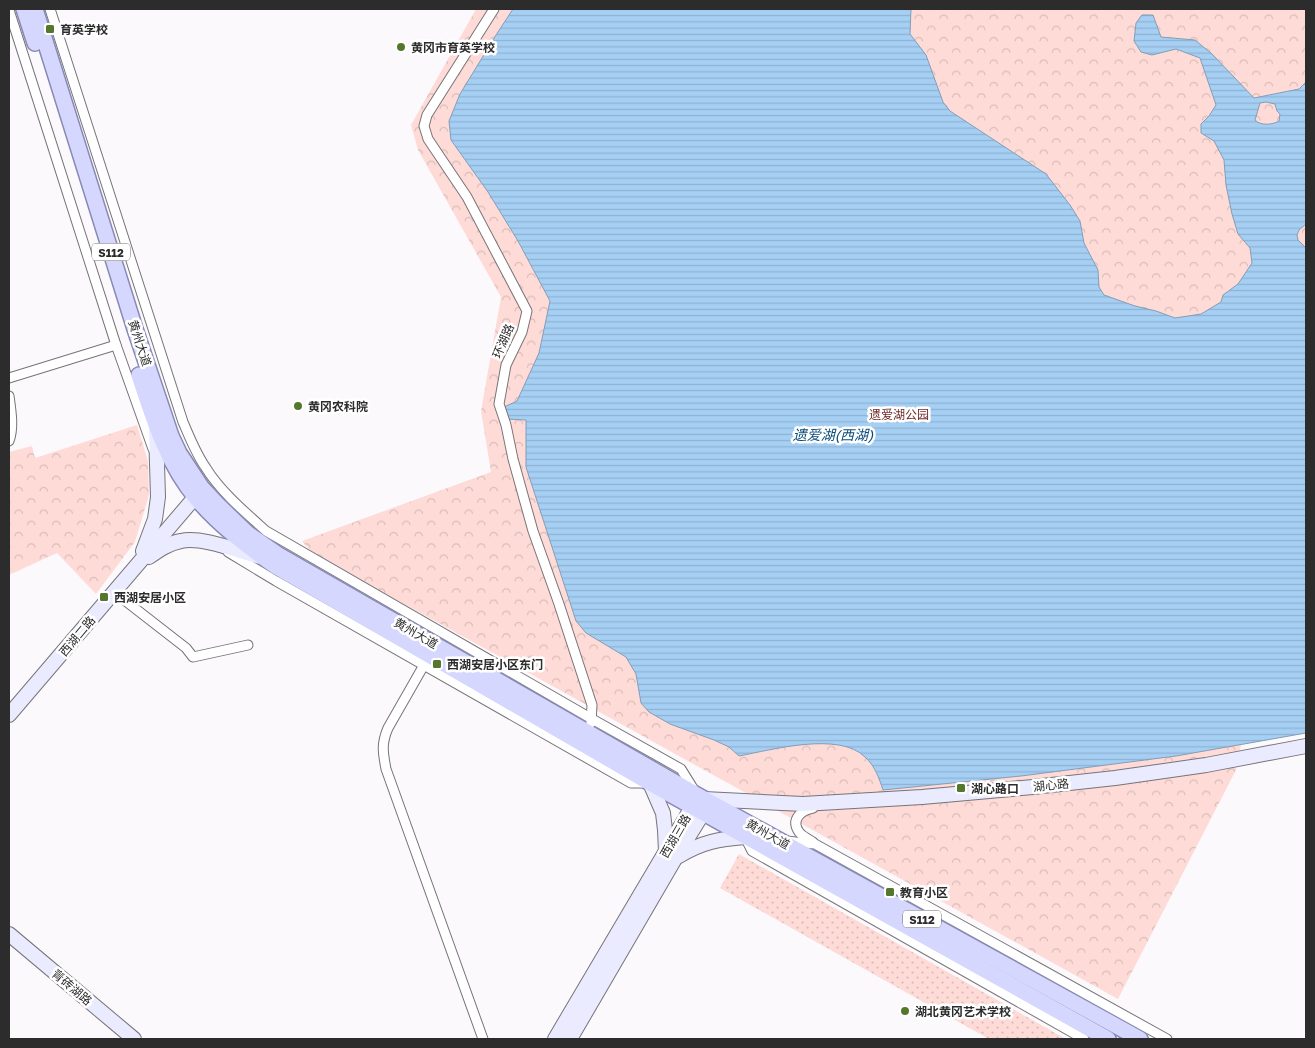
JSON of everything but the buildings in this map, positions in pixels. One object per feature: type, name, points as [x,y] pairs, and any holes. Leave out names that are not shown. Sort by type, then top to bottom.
[{"type":"main road","name":"黄州大道","points":[[24,9],[156,427],[171,459],[199,493],[217,504],[247,533],[277,554],[588,732],[699,803],[745,837],[1108,1039]]},
{"type":"main road","name":"黄州大道","points":[[35,9],[161,408],[179,454],[207,511],[264,558],[310,586],[588,732],[650,783],[781,840],[1140,1039]]},
{"type":"main road","points":[[138,564],[155,519],[158,497],[156,427]]},
{"type":"main road","name":"西湖二路","points":[[9,715],[199,493]]},
{"type":"main road","points":[[138,564],[164,547],[180,541],[195,540],[264,558]]},
{"type":"main road","name":"湖心路","points":[[699,803],[803,804],[922,797],[1033,787],[1206,765],[1306,746]]},
{"type":"main road","points":[[650,783],[663,814],[671,855],[712,841],[745,837]]},
{"type":"main road","name":"西湖三路","points":[[570,1039],[699,803]]},
{"type":"main road","name":"西湖三路","points":[[555,1039],[671,855]]},
{"type":"main road","name":"青砖湖路","points":[[9,934],[134,1039]]},
{"type":"street","points":[[50,9],[183,422],[193,445],[210,474],[244,511],[266,531],[588,732]]},
{"type":"street","name":"环湖路","points":[[494,9],[426,115],[424,126],[428,139],[467,197],[527,311],[522,332],[506,365],[499,404],[533,531],[592,705],[588,732]]},
{"type":"street","points":[[9,10],[116,345],[158,460]]},
{"type":"street","points":[[9,378],[116,345]]},
{"type":"street","points":[[9,396],[12,421],[9,441]]},
{"type":"street","points":[[217,545],[276,581],[631,783],[650,783]]},
{"type":"street","points":[[114,592],[186,648],[193,657],[248,645]]},
{"type":"street","points":[[424,665],[388,728],[382,748],[386,769],[484,1039]]},
{"type":"street","points":[[837,802],[800,812],[796,823],[801,834],[815,844],[1167,1039]]},
{"type":"street","points":[[745,837],[752,851],[1084,1039]]},
{"type":"street","points":[[781,840],[815,844]]},
{"type":"green space","name":"遗爱湖(西湖)","points":[[476,9],[1306,9],[1306,733],[1241,745],[1236,770],[1118,999],[312,553],[302,541],[491,472],[481,411],[501,297],[418,150],[411,125]]},
{"type":"green space","points":[[137,425],[148,461],[149,495],[135,542],[96,594],[57,553],[9,575],[9,452],[32,446],[35,458]]},
{"type":"green space","points":[[739,854],[1066,1039],[989,1039],[720,888]]},
{"type":"water","name":"遗爱湖(西湖)","points":[[513,9],[911,9],[910,34],[926,55],[943,102],[950,111],[1046,174],[1080,221],[1084,243],[1098,270],[1099,287],[1104,295],[1175,318],[1201,314],[1221,302],[1223,295],[1238,284],[1252,263],[1250,248],[1238,234],[1232,214],[1226,185],[1224,160],[1214,141],[1201,133],[1201,124],[1216,105],[1200,58],[1176,49],[1152,55],[1141,52],[1134,41],[1136,23],[1142,15],[1153,15],[1161,37],[1195,40],[1212,54],[1254,98],[1299,89],[1306,82],[1306,224],[1299,230],[1297,235],[1298,240],[1306,248],[1306,733],[1176,756],[1021,776],[883,790],[871,764],[865,757],[853,749],[839,745],[804,744],[739,756],[729,747],[670,724],[649,712],[641,703],[636,674],[626,657],[586,633],[576,621],[526,467],[526,420],[507,419],[502,408],[517,401],[539,353],[550,301],[518,241],[488,192],[451,140],[449,121],[460,94]],"holes":[[[1260,103],[1275,104],[1280,114],[1279,121],[1267,124],[1255,120]]]},
{"type":"place","name":"育英学校","points":[[50,29]]},
{"type":"place","name":"黄冈市育英学校","points":[[401,47]]},
{"type":"place","name":"黄冈农科院","points":[[298,406]]},
{"type":"place","name":"西湖安居小区","points":[[104,597]]},
{"type":"place","name":"西湖安居小区东门","points":[[437,664]]},
{"type":"place","name":"湖心路口","points":[[961,788]]},
{"type":"place","name":"教育小区","points":[[890,892]]},
{"type":"place","name":"湖北黄冈艺术学校","points":[[905,1011]]},
{"type":"park label","name":"遗爱湖公园","points":[[899,414]]}]
